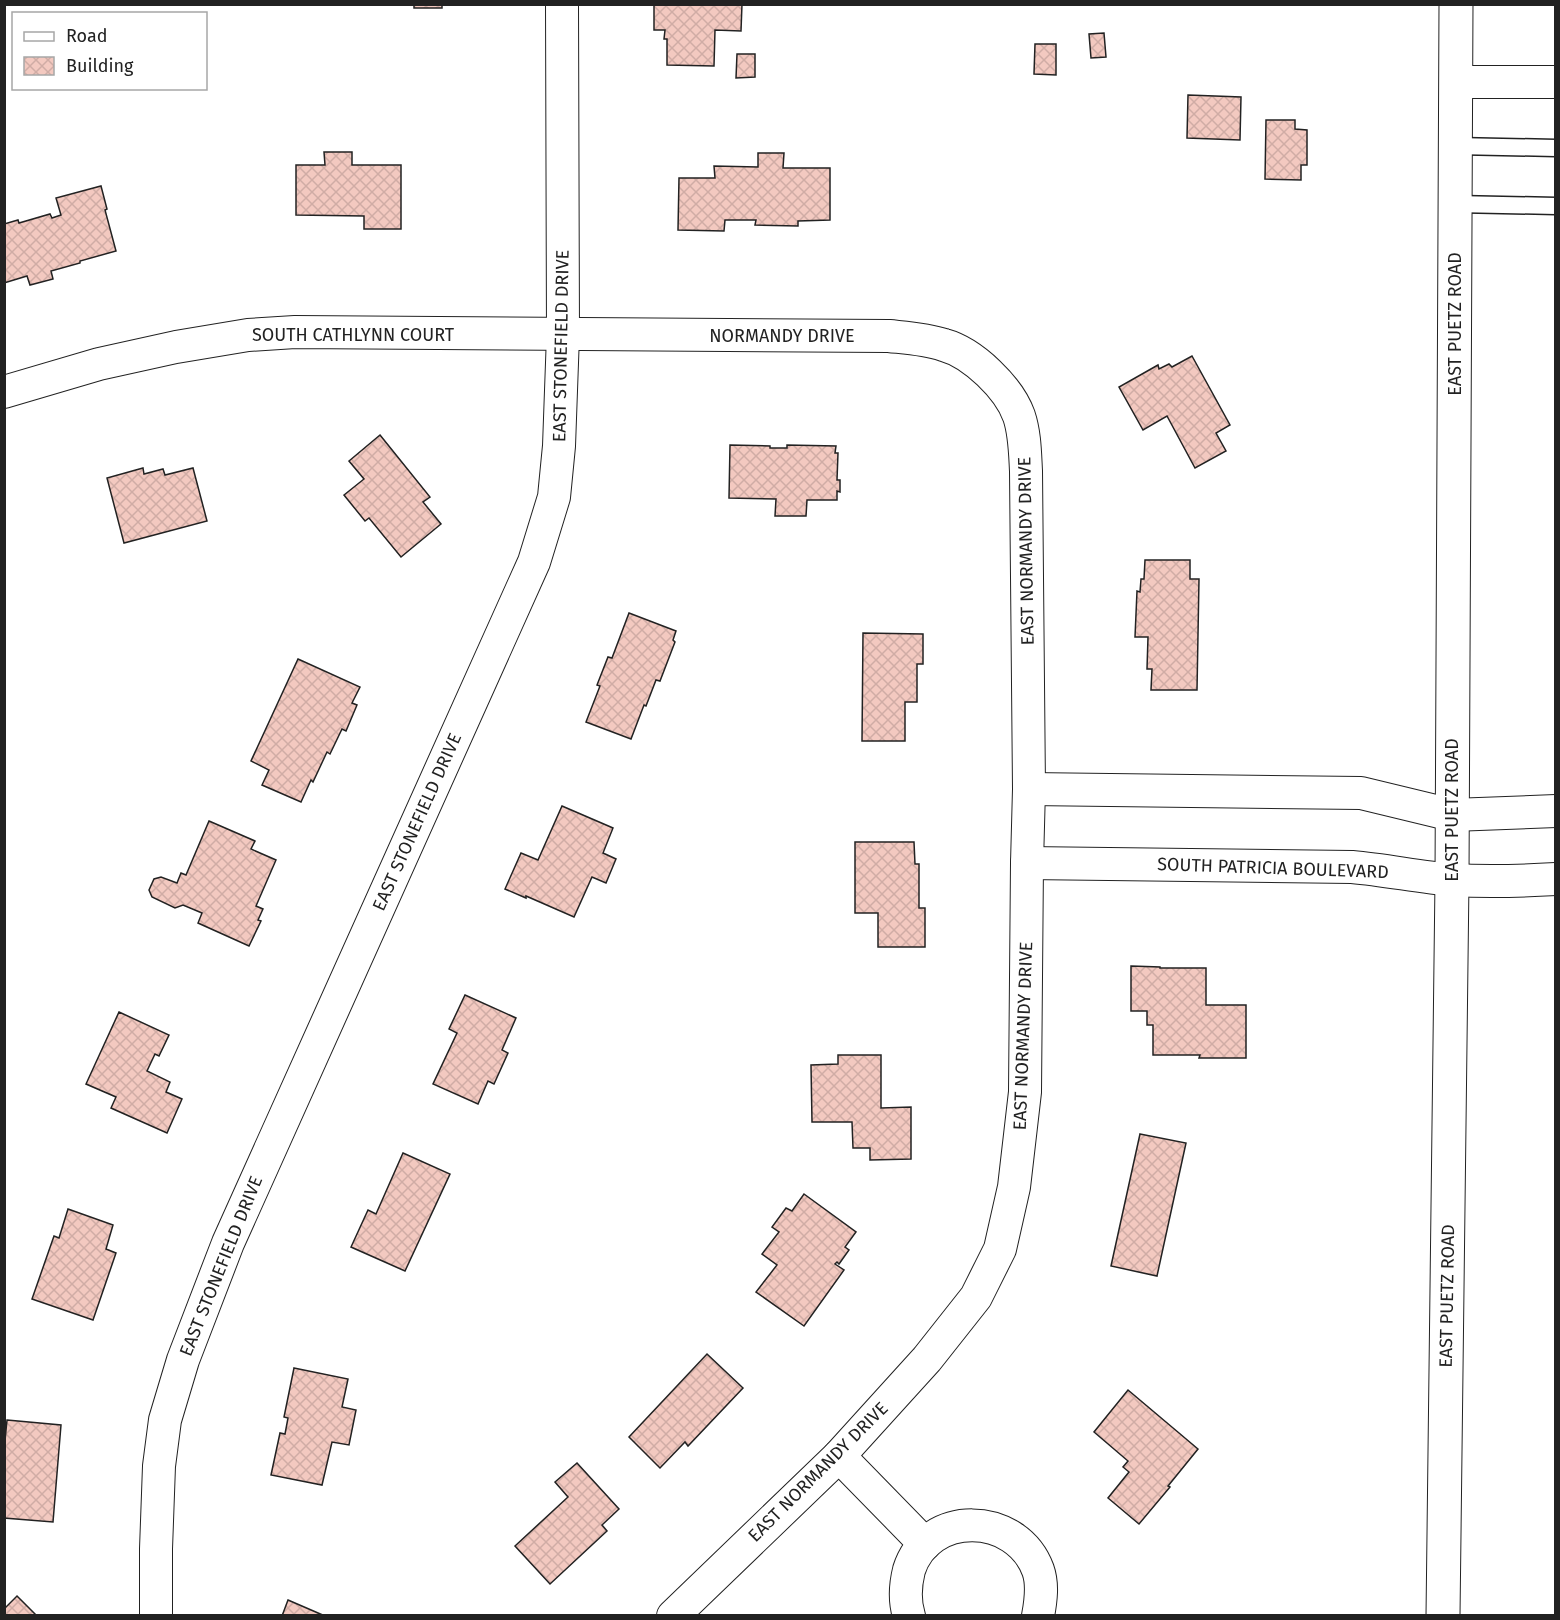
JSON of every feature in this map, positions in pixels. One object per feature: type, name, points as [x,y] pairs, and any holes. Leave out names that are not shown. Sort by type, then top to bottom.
[{"type":"street","name":"EAST STONEFIELD DRIVE","points":[[156,1616],[159,1466],[165,1420],[183,1360],[228,1243],[534,562],[555,497],[560,446],[563,335],[562,4]]},
{"type":"street","name":"EAST PUETZ ROAD","points":[[1443,1616],[1452,880],[1456,4]]},
{"type":"street","points":[[1456,82],[1556,82]]},
{"type":"street","name":"SOUTH CATHLYNN COURT","points":[[4,392],[99,364],[248,334],[295,332],[563,335]]},
{"type":"street","name":"NORMANDY DRIVE","points":[[563,335],[923,339],[947,345],[965,354],[990,375]]},
{"type":"street","name":"EAST NORMANDY DRIVE","points":[[673,1616],[839,1456],[927,1359],[976,1297],[1000,1249],[1014,1187],[1025,1092],[1026,863],[1029,789],[1026,471],[1019,417],[1011,399],[990,375]]},
{"type":"street","points":[[1029,789],[1361,793],[1452,815],[1556,811]]},
{"type":"street","name":"SOUTH PATRICIA BOULEVARD","points":[[1026,863],[1352,867],[1452,880],[1495,882],[1556,879]]},
{"type":"street","points":[[839,1456],[925,1544]]},
{"type":"street","points":[[909,1616],[905,1583],[912,1562],[925,1544],[944,1531],[966,1525],[988,1526],[1010,1535],[1027,1550],[1038,1570],[1042,1592],[1038,1616]]},
{"type":"lane","points":[[1455,146],[1556,148]]},
{"type":"lane","points":[[1455,204],[1556,206]]},
{"type":"building","points":[[414,4],[479,4],[414,8]]},
{"type":"building","points":[[654,4],[742,4],[741,31],[715,30],[714,66],[667,65],[665,30],[654,30]]},
{"type":"building","points":[[1104,33],[1106,57],[1091,58],[1089,34]]},
{"type":"building","points":[[1035,44],[1056,44],[1056,75],[1034,74]]},
{"type":"building","points":[[737,54],[755,54],[755,77],[736,78]]},
{"type":"building","points":[[1188,95],[1241,97],[1240,140],[1187,138]]},
{"type":"building","points":[[1266,120],[1295,120],[1295,129],[1307,130],[1307,165],[1301,165],[1301,180],[1265,179]]},
{"type":"building","points":[[324,152],[352,152],[352,165],[401,165],[401,229],[364,229],[364,216],[296,215],[296,165],[325,165]]},
{"type":"building","points":[[758,153],[784,153],[783,168],[830,168],[830,220],[798,221],[798,226],[755,225],[756,220],[725,220],[724,231],[678,230],[679,178],[715,178],[714,166],[758,167]]},
{"type":"building","points":[[101,186],[116,251],[51,271],[53,279],[30,285],[27,276],[4,283],[4,224],[18,220],[19,223],[50,214],[52,218],[61,215],[56,198]]},
{"type":"building","points":[[1192,356],[1230,425],[1216,433],[1226,451],[1195,468],[1167,416],[1143,430],[1119,387],[1158,365],[1159,369],[1169,364],[1172,367]]},
{"type":"building","points":[[380,435],[430,497],[423,502],[441,524],[401,557],[369,518],[365,521],[344,495],[364,479],[349,461]]},
{"type":"building","points":[[730,445],[770,446],[770,448],[787,448],[787,445],[836,446],[837,480],[840,480],[837,500],[807,500],[806,516],[775,516],[776,499],[729,498]]},
{"type":"building","points":[[143,468],[144,474],[163,469],[165,475],[193,468],[207,521],[124,543],[107,478]]},
{"type":"building","points":[[1145,560],[1190,560],[1190,579],[1199,579],[1197,690],[1151,690],[1152,669],[1147,669],[1148,637],[1135,637],[1137,591],[1140,592],[1141,579],[1144,579]]},
{"type":"building","points":[[629,613],[676,631],[673,640],[675,642],[660,681],[656,680],[631,739],[586,722],[608,657],[612,658]]},
{"type":"building","points":[[863,633],[923,634],[923,664],[917,664],[917,702],[905,702],[905,741],[862,741]]},
{"type":"building","points":[[298,659],[360,687],[352,703],[357,705],[346,731],[342,729],[330,754],[327,752],[301,802],[262,785],[269,770],[251,761]]},
{"type":"building","points":[[562,806],[613,828],[603,853],[616,859],[606,883],[592,877],[574,917],[505,889],[521,853],[538,860]]},
{"type":"building","points":[[209,821],[255,841],[251,849],[276,860],[256,906],[263,909],[258,920],[261,921],[249,946],[198,923],[202,913],[183,905],[175,908],[152,897],[149,890],[154,879],[161,877],[177,883],[181,873],[186,875]]},
{"type":"building","points":[[855,842],[914,842],[915,864],[919,864],[919,908],[925,908],[925,947],[878,947],[878,913],[855,913]]},
{"type":"building","points":[[1131,966],[1206,968],[1206,1005],[1246,1005],[1246,1058],[1153,1055],[1153,1025],[1147,1025],[1147,1011],[1131,1011]]},
{"type":"building","points":[[465,995],[516,1018],[502,1050],[508,1053],[494,1084],[488,1081],[478,1104],[433,1084],[457,1033],[449,1029]]},
{"type":"building","points":[[119,1012],[169,1035],[159,1056],[155,1054],[147,1071],[170,1082],[166,1092],[182,1099],[167,1133],[111,1108],[116,1097],[86,1084]]},
{"type":"building","points":[[838,1055],[881,1055],[881,1108],[911,1107],[911,1159],[870,1160],[870,1148],[853,1148],[852,1122],[812,1122],[811,1065],[838,1064]]},
{"type":"building","points":[[1140,1134],[1186,1143],[1157,1276],[1111,1266]]},
{"type":"building","points":[[403,1153],[450,1174],[405,1271],[351,1247],[368,1210],[376,1214]]},
{"type":"building","points":[[804,1194],[856,1232],[845,1247],[849,1250],[839,1264],[837,1262],[835,1264],[844,1270],[804,1326],[756,1292],[777,1265],[762,1254],[779,1232],[772,1227],[786,1208],[792,1211]]},
{"type":"building","points":[[68,1209],[113,1225],[106,1249],[116,1253],[93,1320],[32,1299],[54,1236],[59,1238]]},
{"type":"building","points":[[707,1354],[743,1388],[688,1446],[685,1442],[660,1468],[629,1437]]},
{"type":"building","points":[[294,1368],[348,1379],[342,1407],[356,1410],[349,1445],[332,1442],[322,1485],[271,1475],[280,1433],[285,1434],[288,1418],[284,1417]]},
{"type":"building","points":[[1128,1390],[1198,1449],[1139,1524],[1108,1498],[1129,1472],[1123,1467],[1128,1461],[1094,1432]]},
{"type":"building","points":[[7,1420],[61,1425],[53,1522],[4,1518],[4,1451]]},
{"type":"building","points":[[577,1463],[619,1509],[602,1525],[607,1531],[550,1584],[515,1546],[568,1497],[555,1482]]},
{"type":"building","points":[[17,1596],[37,1616],[4,1616],[4,1609]]},
{"type":"building","points":[[288,1600],[325,1616],[282,1616]]}]
